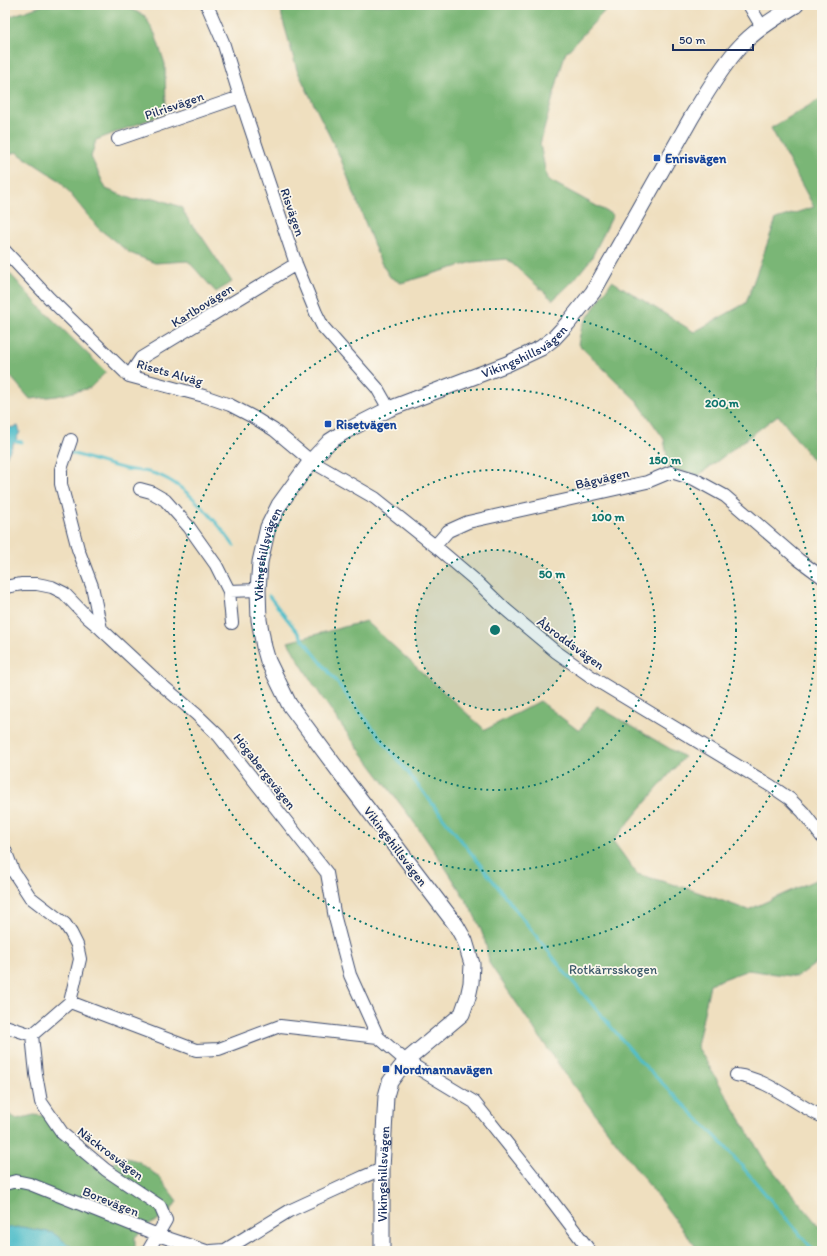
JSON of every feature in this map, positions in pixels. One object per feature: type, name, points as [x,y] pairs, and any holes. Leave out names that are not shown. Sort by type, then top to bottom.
[{"type":"street","name":"Risvägen","points":[[207,5],[222,42],[296,264],[316,313],[323,327],[377,388],[390,409]]},
{"type":"street","points":[[749,5],[762,27]]},
{"type":"street","name":"Vikingshillsvägen","points":[[382,1251],[382,1170],[386,1096],[390,1082],[406,1061],[462,1014],[468,997],[472,974],[472,964],[466,941],[456,925],[289,704],[268,661],[259,620],[258,590],[260,562],[268,527],[279,505],[311,461],[330,441],[344,432],[390,409],[507,364],[531,353],[554,338],[593,292],[705,95],[736,52],[762,27],[796,5]]},
{"type":"street","name":"Pilrisvägen","points":[[118,138],[240,97]]},
{"type":"street","name":"Risets Alväg","points":[[5,251],[49,298],[129,376],[204,396],[230,405],[274,430],[311,461]]},
{"type":"street","name":"Karlbovägen","points":[[129,376],[142,358],[296,264]]},
{"type":"street","points":[[71,440],[61,469],[61,484],[78,549],[92,586],[101,629]]},
{"type":"street","name":"Åbroddsvägen","points":[[311,461],[375,498],[435,546],[475,580],[505,609],[555,651],[596,680],[761,778],[790,799],[803,812],[822,837]]},
{"type":"street","name":"Bågvägen","points":[[435,546],[448,531],[468,522],[647,482],[670,472],[694,479],[725,496],[784,548],[822,577]]},
{"type":"street","points":[[140,489],[150,492],[165,500],[189,527],[216,565],[229,591],[232,623]]},
{"type":"street","name":"Högabergsvägen","points":[[5,587],[22,584],[38,584],[52,587],[64,593],[88,618],[156,681],[196,714],[219,736],[327,873],[335,918],[350,975],[378,1037],[406,1061]]},
{"type":"street","points":[[229,591],[258,590]]},
{"type":"street","points":[[5,850],[13,872],[30,897],[65,924],[77,945],[80,959],[70,1002],[32,1035],[5,1026]]},
{"type":"street","points":[[70,1002],[196,1050],[219,1049],[280,1026],[378,1037]]},
{"type":"street","name":"Näckrosvägen","points":[[32,1035],[36,1074],[41,1102],[63,1134],[106,1170],[160,1206],[166,1220],[148,1251]]},
{"type":"street","points":[[406,1061],[474,1102],[534,1177],[590,1251]]},
{"type":"street","points":[[736,1075],[771,1086],[822,1119]]},
{"type":"street","points":[[211,1251],[225,1250],[290,1211],[363,1177],[382,1170]]},
{"type":"street","name":"Borevägen","points":[[5,1184],[16,1181],[30,1184],[158,1235],[206,1251]]},
{"type":"green space","points":[[44,5],[113,5],[127,7],[145,16],[155,34],[165,64],[166,113],[96,140],[91,157],[106,189],[134,200],[155,198],[181,207],[190,223],[200,234],[232,282],[216,292],[188,261],[155,263],[130,253],[98,228],[59,180],[16,152],[5,155],[5,18]]},
{"type":"green space","points":[[281,5],[610,5],[565,54],[540,144],[547,179],[613,215],[591,259],[573,281],[553,300],[507,259],[473,262],[401,283],[390,277],[380,261],[340,157],[297,70],[282,17]]},
{"type":"green space","points":[[822,98],[822,472],[778,415],[699,475],[669,468],[664,439],[637,401],[578,344],[582,326],[612,281],[694,332],[746,303],[776,219],[814,207],[771,128]]},
{"type":"green space","points":[[5,268],[37,304],[106,372],[90,388],[57,396],[30,399],[5,370]]},
{"type":"green space","name":"Rotkärrsskogen","points":[[366,621],[485,730],[540,701],[579,731],[597,706],[684,757],[613,841],[637,874],[686,888],[748,910],[822,877],[822,959],[797,977],[748,970],[710,984],[697,1046],[765,1161],[822,1230],[822,1251],[699,1251],[570,1081],[489,963],[485,940],[477,920],[446,869],[431,846],[336,717],[288,642]]},
{"type":"green space","points":[[5,1112],[17,1119],[34,1115],[44,1116],[100,1171],[123,1157],[138,1161],[159,1177],[177,1201],[168,1215],[150,1224],[135,1237],[135,1251],[5,1251]]},
{"type":"water","points":[[5,422],[9,428],[18,426],[20,432],[5,459]]},
{"type":"water","points":[[22,1227],[53,1233],[77,1251],[5,1251],[5,1228]]},
{"type":"waterway","points":[[15,441],[22,442]]},
{"type":"waterway","points":[[71,453],[130,470],[148,472],[163,477],[175,484],[198,503],[218,525],[234,546]]},
{"type":"waterway","points":[[269,596],[567,975],[641,1062],[723,1144],[814,1251]]},
{"type":"place","name":"Enrisvägen","points":[[657,158]]},
{"type":"place","name":"Risetvägen","points":[[328,424]]},
{"type":"place","name":"Nordmannavägen","points":[[386,1069]]}]
